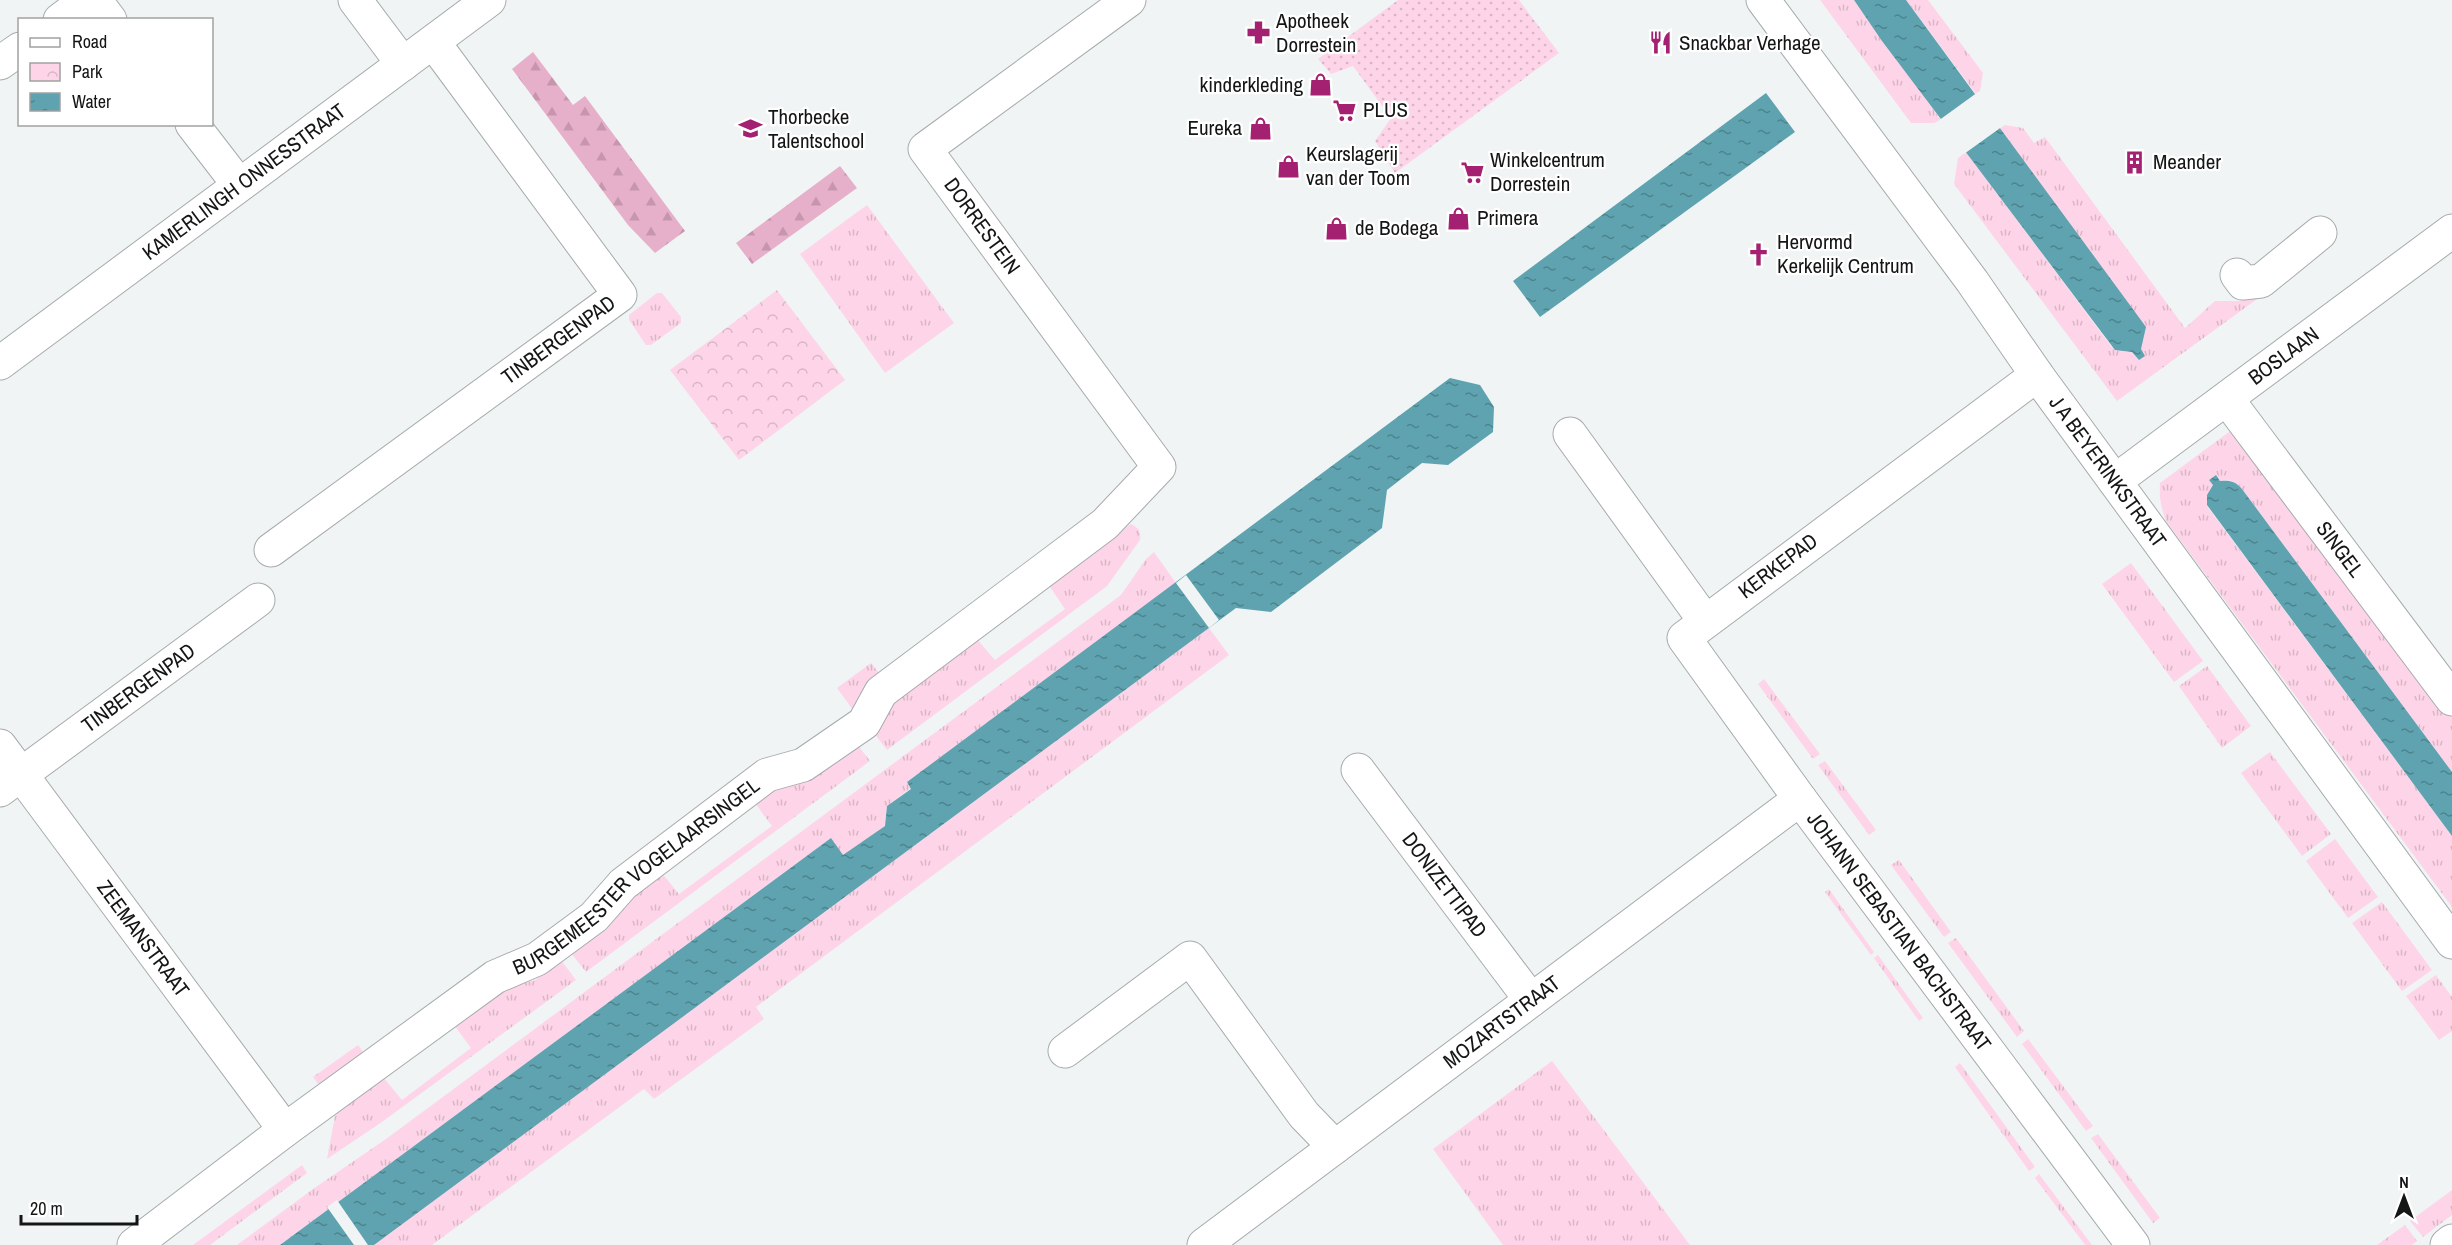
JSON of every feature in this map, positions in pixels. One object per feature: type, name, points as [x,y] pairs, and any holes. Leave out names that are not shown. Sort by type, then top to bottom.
[{"type":"street","points":[[63,18],[87,0]]},
{"type":"street","points":[[95,0],[108,18]]},
{"type":"street","points":[[355,0],[403,64]]},
{"type":"street","name":"KAMERLINGH ONNESSTRAAT","points":[[0,363],[489,0]]},
{"type":"street","name":"DORRESTEIN","points":[[1126,504],[1159,467],[925,149],[1129,0]]},
{"type":"street","name":"J A BEYERINKSTRAAT","points":[[1763,0],[1972,280],[2037,375],[2452,942]]},
{"type":"street","name":"TINBERGENPAD","points":[[272,550],[620,295],[434,43]]},
{"type":"street","points":[[0,63],[18,50]]},
{"type":"street","points":[[194,126],[239,185]]},
{"type":"street","name":"BOSLAAN","points":[[2115,481],[2452,231]]},
{"type":"street","points":[[2237,275],[2244,283],[2261,281],[2320,233]]},
{"type":"street","name":"KERKEPAD","points":[[1705,621],[2037,375]]},
{"type":"street","name":"SINGEL","points":[[2227,399],[2452,699]]},
{"type":"street","points":[[1570,434],[1705,621]]},
{"type":"street","name":"BURGEMEESTER VOGELAARSINGEL","points":[[134,1245],[285,1130],[495,976],[537,959],[594,917],[623,884],[767,775],[803,765],[864,723],[881,692],[1105,524],[1126,504]]},
{"type":"street","name":"TINBERGENPAD","points":[[10,782],[258,600]]},
{"type":"street","name":"JOHANN SEBASTIAN BACHSTRAAT","points":[[1705,621],[1684,638],[1800,799],[2133,1245]]},
{"type":"street","name":"ZEEMANSTRAAT","points":[[0,746],[10,782],[285,1130]]},
{"type":"street","name":"DONIZETTIPAD","points":[[1358,770],[1531,1000]]},
{"type":"street","name":"MOZARTSTRAAT","points":[[1204,1245],[1800,799]]},
{"type":"street","points":[[1065,1051],[1190,958],[1304,1115],[1335,1147]]},
{"type":"street","points":[[2447,1245],[2452,1241]]},
{"type":"green space","points":[[1398,0],[1519,0],[1559,53],[1395,173],[1375,141],[1391,118],[1353,66],[1331,74],[1318,59]]},
{"type":"green space","points":[[1820,0],[1854,0],[1941,120],[1934,123],[1911,123]]},
{"type":"green space","points":[[1906,0],[1928,0],[1983,73],[1980,91],[1976,94]]},
{"type":"green space","points":[[533,52],[573,105],[585,96],[685,231],[655,253],[628,225],[512,69]]},
{"type":"green space","points":[[2005,125],[2023,128],[2034,143],[2045,137],[2185,328],[2215,301],[2238,301],[2264,294],[2117,401],[1954,184],[1958,158],[1966,152],[2114,350],[2000,128]]},
{"type":"green space","points":[[840,166],[857,188],[752,264],[736,243]]},
{"type":"green space","points":[[867,205],[954,323],[885,373],[800,254]]},
{"type":"green space","points":[[777,290],[845,380],[739,460],[670,370]]},
{"type":"green space","points":[[657,293],[662,293],[681,317],[681,323],[651,345],[646,345],[629,320],[629,315]]},
{"type":"green space","points":[[2237,426],[2452,718],[2452,772],[2242,489],[2232,481],[2220,481],[2216,475],[2209,480],[2213,485],[2207,506],[2452,836],[2452,907],[2166,521],[2161,503],[2160,483]]},
{"type":"green space","points":[[1131,524],[1139,530],[1140,540],[1107,586],[887,750],[873,732],[896,699],[976,638],[995,660],[1065,609],[1050,587],[1052,582]]},
{"type":"green space","points":[[1154,552],[1176,583],[907,782],[911,788],[887,806],[885,826],[843,856],[830,839],[280,1245],[237,1245],[386,1139],[1121,595],[1146,559]]},
{"type":"green space","points":[[2131,563],[2203,661],[2174,682],[2102,584]]},
{"type":"green space","points":[[1209,628],[1229,655],[756,1007],[764,1019],[654,1099],[644,1089],[432,1245],[374,1245]]},
{"type":"green space","points":[[871,663],[879,673],[853,710],[837,688]]},
{"type":"green space","points":[[2207,666],[2251,726],[2222,748],[2179,686]]},
{"type":"green space","points":[[1764,679],[1820,754],[1813,759],[1758,684]]},
{"type":"green space","points":[[857,744],[870,761],[586,972],[571,953],[661,872],[679,894],[772,826],[755,803],[774,788]]},
{"type":"green space","points":[[2270,752],[2331,834],[2302,856],[2241,773]]},
{"type":"green space","points":[[1825,761],[1876,830],[1869,835],[1818,765]]},
{"type":"green space","points":[[2335,839],[2378,897],[2348,918],[2306,861]]},
{"type":"green space","points":[[1899,860],[1951,932],[1944,937],[1891,865]]},
{"type":"green space","points":[[1829,889],[1874,952],[1871,955],[1825,892]]},
{"type":"green space","points":[[2382,902],[2432,970],[2402,991],[2352,923]]},
{"type":"green space","points":[[1956,938],[2024,1031],[2017,1037],[1948,943]]},
{"type":"green space","points":[[1878,955],[1923,1018],[1919,1021],[1874,958]]},
{"type":"green space","points":[[561,960],[576,980],[382,1122],[327,1159],[335,1116],[348,1101],[383,1077],[402,1100],[471,1048],[454,1025],[502,990],[535,980]]},
{"type":"green space","points":[[2436,975],[2452,997],[2452,1031],[2439,1040],[2406,996]]},
{"type":"green space","points":[[2028,1039],[2093,1126],[2086,1131],[2022,1044]]},
{"type":"green space","points":[[358,1045],[365,1055],[321,1088],[313,1077]]},
{"type":"green space","points":[[1552,1061],[1690,1245],[1503,1245],[1433,1149]]},
{"type":"green space","points":[[1960,1063],[2035,1167],[2029,1171],[1955,1067]]},
{"type":"green space","points":[[2098,1134],[2160,1218],[2153,1223],[2091,1138]]},
{"type":"green space","points":[[302,1165],[307,1173],[210,1245],[193,1245]]},
{"type":"green space","points":[[2039,1174],[2092,1245],[2085,1245],[2035,1178]]},
{"type":"green space","points":[[2452,1190],[2452,1215],[2423,1237],[2410,1221]]},
{"type":"green space","points":[[2405,1225],[2417,1241],[2412,1245],[2377,1245]]},
{"type":"water","points":[[1854,0],[1906,0],[2146,327],[2141,349],[2145,356],[2139,360],[2132,352],[2115,350],[1882,41]]},
{"type":"water","points":[[1766,93],[1795,132],[1540,317],[1513,281]]},
{"type":"water","points":[[1450,378],[1480,385],[1494,407],[1493,432],[1448,465],[1422,463],[1387,490],[1382,528],[1271,612],[1236,608],[374,1245],[280,1245],[831,838],[843,855],[885,826],[887,806],[911,789],[907,782]]},
{"type":"water","points":[[2216,475],[2220,481],[2232,482],[2242,489],[2452,772],[2452,836],[2207,505],[2207,495],[2213,485],[2209,480]]},
{"type":"pier","points":[[1978,92],[2003,126],[1964,154],[1938,121]]},
{"type":"pier","points":[[1186,575],[1219,620],[1209,628],[1176,583]]},
{"type":"pier","points":[[337,1200],[368,1245],[354,1245],[327,1207]]},
{"type":"place","name":"Apotheek Dorrestein","points":[[1258,33]]},
{"type":"place","name":"Snackbar Verhage","points":[[1661,43]]},
{"type":"place","name":"kinderkleding","points":[[1321,85]]},
{"type":"place","name":"PLUS","points":[[1345,110]]},
{"type":"place","name":"Eureka","points":[[1260,128]]},
{"type":"place","name":"Thorbecke Talentschool","points":[[750,129]]},
{"type":"place","name":"Meander","points":[[2135,162]]},
{"type":"place","name":"Keurslagerij van der Toom","points":[[1288,166]]},
{"type":"place","name":"Winkelcentrum Dorrestein","points":[[1472,172]]},
{"type":"place","name":"Primera","points":[[1459,218]]},
{"type":"place","name":"de Bodega","points":[[1337,228]]},
{"type":"place","name":"Hervormd Kerkelijk Centrum","points":[[1759,254]]}]
